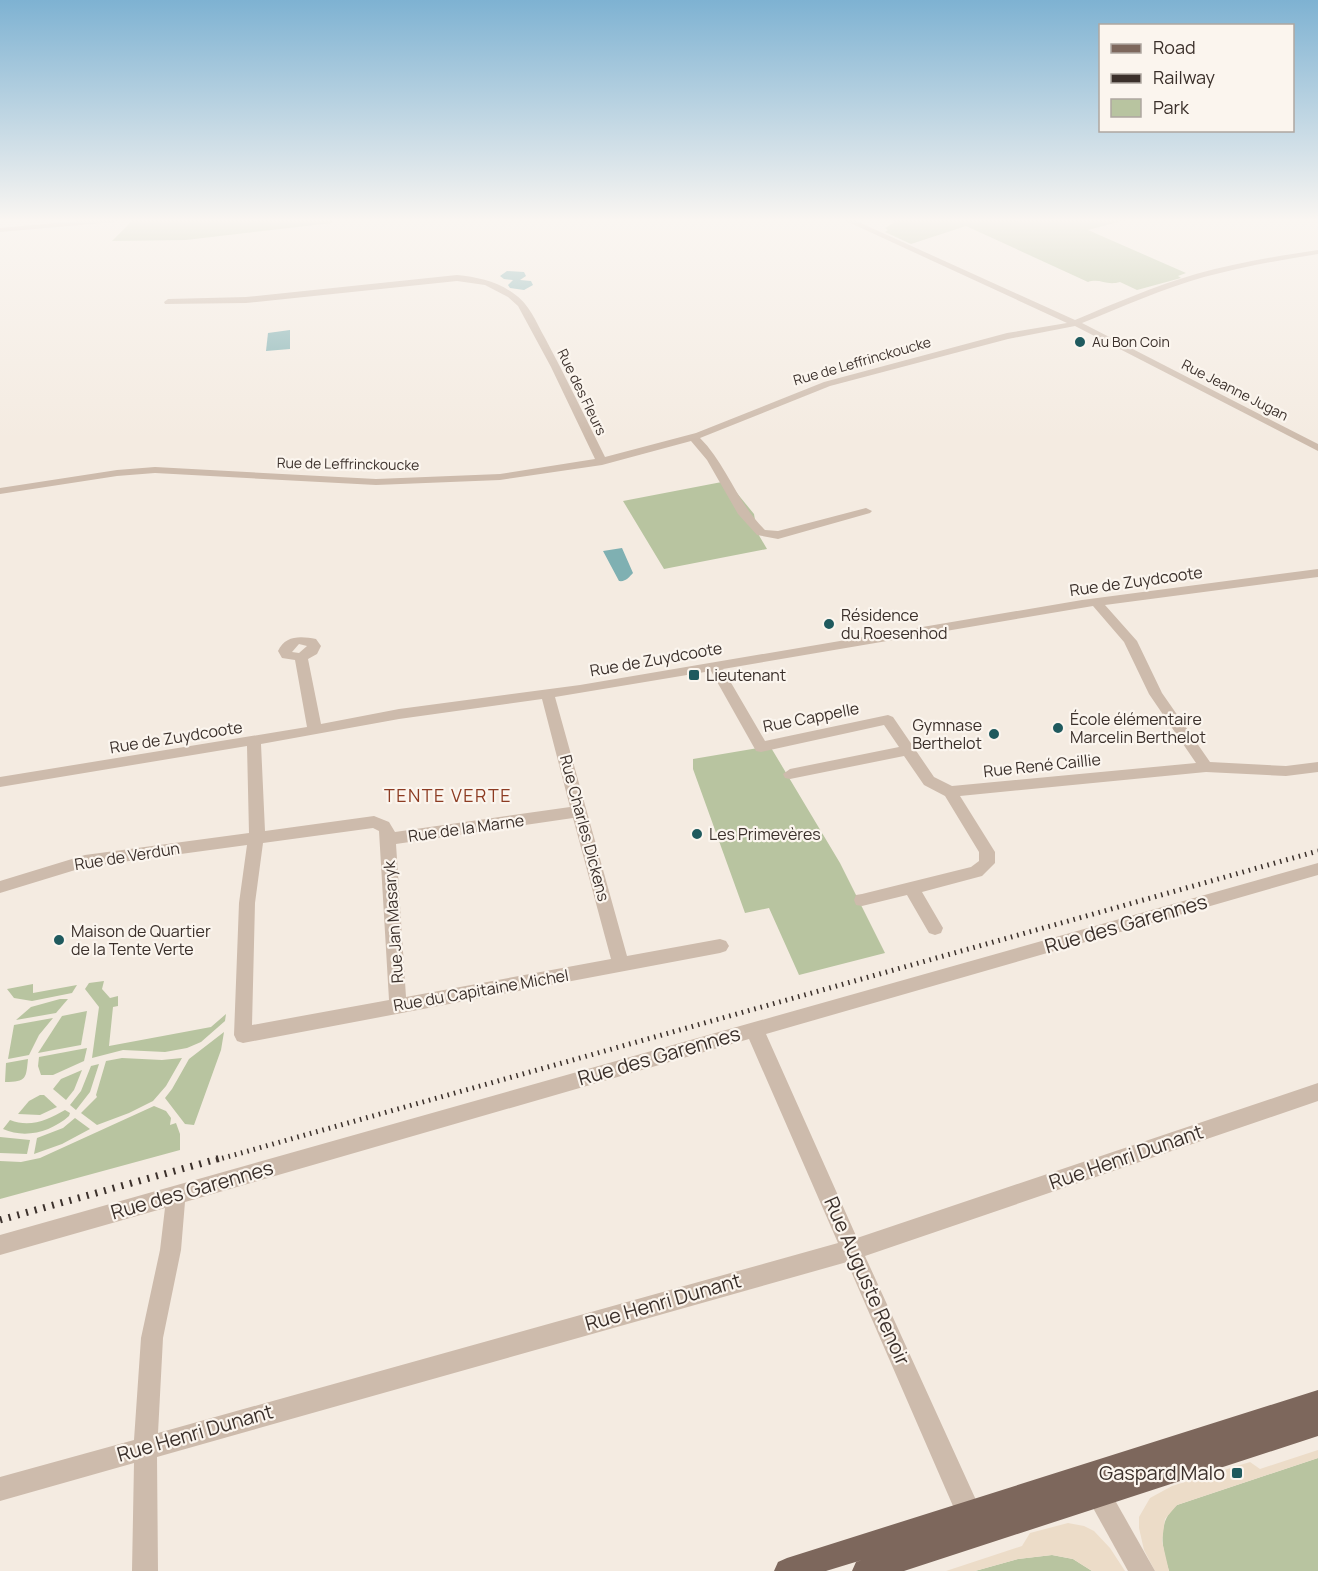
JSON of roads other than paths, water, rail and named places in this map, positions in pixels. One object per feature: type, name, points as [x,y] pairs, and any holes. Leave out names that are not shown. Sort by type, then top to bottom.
[{"type":"main road","points":[[788,1571],[974,1523],[1093,1485],[1318,1402]]},
{"type":"main road","points":[[1093,1485],[1318,1424]]},
{"type":"main road","points":[[865,1571],[974,1523]]},
{"type":"street","name":"Rue des Fleurs","points":[[168,302],[246,300],[310,293]]},
{"type":"street","name":"Rue des Fleurs","points":[[507,293],[524,308],[556,367],[602,462]]},
{"type":"street","name":"Rue Jeanne Jugan","points":[[1010,293],[1075,323],[1318,448]]},
{"type":"street","name":"Rue de Leffrinckoucke","points":[[0,492],[149,470],[197,470],[301,479],[376,482],[522,475],[602,462],[693,437],[821,386],[1007,336],[1075,323],[1148,293]]},
{"type":"street","name":"Rue de Leffrinckoucke","points":[[1045,330],[1100,336]]},
{"type":"street","points":[[693,437],[711,456],[723,481],[762,533],[778,535],[866,512]]},
{"type":"street","name":"Rue de Zuydcoote","points":[[0,782],[254,741],[420,711],[715,666],[1096,602],[1318,573]]},
{"type":"street","points":[[1096,602],[1130,641],[1156,694],[1206,767]]},
{"type":"street","points":[[301,657],[315,730]]},
{"type":"street","name":"Rue Cappelle","points":[[715,666],[761,747],[888,720],[908,750]]},
{"type":"street","name":"Rue Charles Dickens","points":[[547,693],[621,964]]},
{"type":"street","points":[[254,741],[256,837]]},
{"type":"street","points":[[790,774],[908,750],[929,781],[950,792],[987,852],[987,863],[976,872],[862,900]]},
{"type":"street","name":"Rue René Caillie","points":[[950,792],[1206,767],[1286,771],[1318,767]]},
{"type":"street","name":"Rue de la Marne","points":[[256,837],[371,822],[384,826],[387,839],[581,811]]},
{"type":"street","name":"Rue de Verdun","points":[[0,887],[77,863],[256,837]]},
{"type":"street","name":"Rue du Capitaine Michel","points":[[256,837],[247,903],[243,1035],[720,946]]},
{"type":"street","name":"Rue Jan Masaryk","points":[[387,839],[398,1005]]},
{"type":"street","name":"Rue des Garennes","points":[[0,1245],[1318,869]]},
{"type":"street","points":[[911,888],[935,928]]},
{"type":"street","name":"Rue Auguste Renoir","points":[[754,1029],[854,1249],[974,1523]]},
{"type":"street","name":"Rue Henri Dunant","points":[[0,1489],[854,1249],[1318,1092]]},
{"type":"street","points":[[145,1571],[146,1447],[152,1335],[174,1234],[175,1195]]},
{"type":"street","points":[[1093,1485],[1142,1571]]},
{"type":"water","points":[[290,330],[290,349],[266,351],[268,333]]},
{"type":"water","points":[[622,548],[633,573],[625,580],[619,581],[603,551]]},
{"type":"railway","points":[[216,1160],[1318,851]]},
{"type":"railway","points":[[0,1220],[221,1158]]},
{"type":"place","name":"Au Bon Coin","points":[[1080,342]]},
{"type":"place","name":"Résidence du Roesenhod","points":[[829,624]]},
{"type":"place","name":"Lieutenant","points":[[694,675]]},
{"type":"place","name":"École élémentaire Marcelin Berthelot","points":[[1058,728]]},
{"type":"place","name":"Gymnase Berthelot","points":[[994,734]]},
{"type":"place","name":"Les Primevères","points":[[697,834]]},
{"type":"place","name":"Maison de Quartier de la Tente Verte","points":[[59,940]]},
{"type":"place","name":"Gaspard Malo","points":[[1237,1473]]},
{"type":"district","name":"TENTE VERTE","points":[[448,796]]}]
